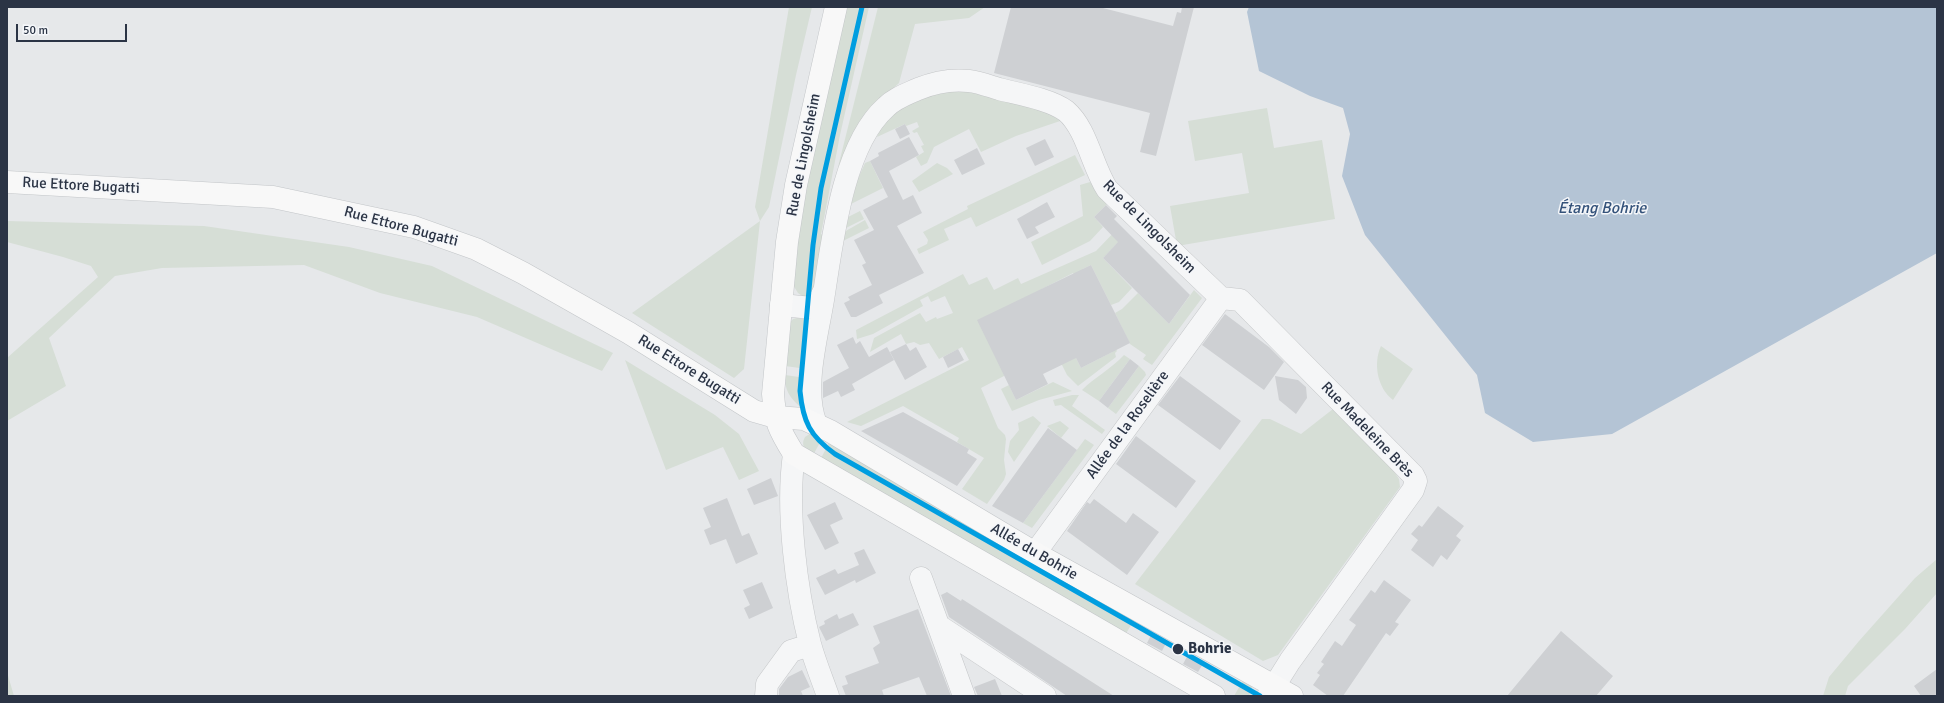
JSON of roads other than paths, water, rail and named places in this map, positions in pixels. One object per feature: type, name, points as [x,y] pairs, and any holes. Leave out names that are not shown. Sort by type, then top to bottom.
[{"type":"main road","name":"Rue de Lingolsheim","points":[[794,454],[782,435],[775,417],[773,394],[781,304],[787,242],[796,185],[836,7]]},
{"type":"main road","name":"Rue Ettore Bugatti","points":[[7,182],[273,197],[414,227],[470,246],[523,273],[629,333],[754,411],[775,417]]},
{"type":"main road","name":"Allée du Bohrie","points":[[775,417],[804,419],[816,424],[1035,553],[1278,693]]},
{"type":"main road","points":[[794,454],[1214,696]]},
{"type":"street","name":"Rue de Lingolsheim","points":[[816,424],[810,408],[809,392],[824,291],[840,200],[858,150],[873,122],[887,106],[903,96],[928,85],[953,80],[970,81],[1050,103],[1066,111],[1079,129],[1099,177],[1107,189],[1221,298]]},
{"type":"street","name":"Rue de Lingolsheim","points":[[781,304],[812,308],[818,303],[824,291]]},
{"type":"street","name":"Allée de la Roselière","points":[[1035,553],[1221,298]]},
{"type":"street","name":"Rue Madeleine Brès","points":[[1221,298],[1240,300],[1413,474],[1416,482],[1409,496],[1278,693]]},
{"type":"street","points":[[794,454],[792,510],[794,553],[810,645],[828,696]]},
{"type":"street","points":[[921,578],[964,696]]},
{"type":"street","points":[[938,626],[1045,696]]},
{"type":"street","points":[[766,696],[767,684],[791,651],[810,645]]},
{"type":"water","name":"Étang Bohrie","points":[[1249,7],[1937,7],[1937,253],[1612,434],[1533,442],[1485,413],[1477,375],[1365,235],[1342,176],[1350,134],[1343,108],[1310,96],[1259,71],[1247,12]]},
{"type":"place","name":"Bohrie","points":[[1178,649]]}]
